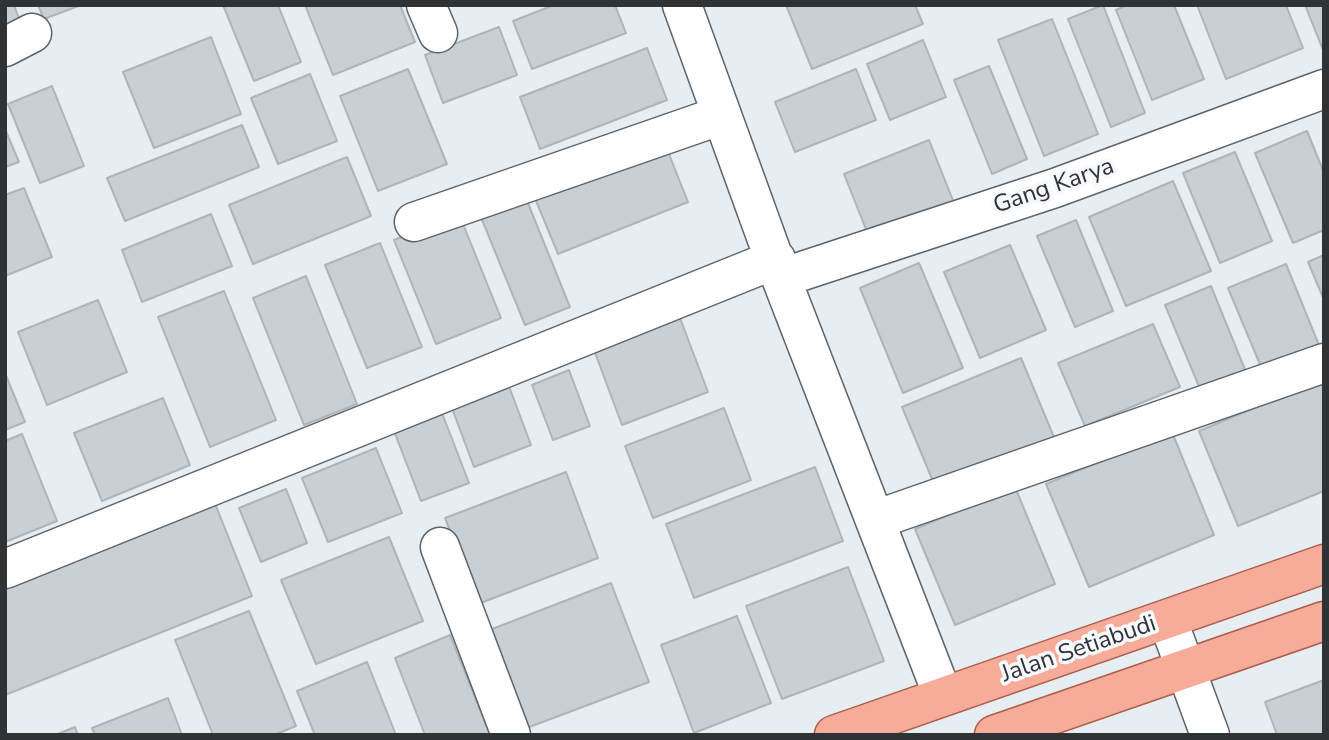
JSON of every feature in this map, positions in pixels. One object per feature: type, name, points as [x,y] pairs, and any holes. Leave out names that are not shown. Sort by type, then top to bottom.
[{"type":"main road","name":"Jalan Setiabudi","points":[[834,735],[1168,621],[1324,564]]},
{"type":"main road","points":[[994,735],[1324,621]]},
{"type":"street","points":[[682,5],[778,269],[943,696]]},
{"type":"street","name":"Gang Karya","points":[[5,569],[778,269],[1055,188],[1324,89]]},
{"type":"street","points":[[414,222],[722,115]]},
{"type":"street","points":[[875,520],[1324,363]]},
{"type":"street","points":[[440,547],[511,735]]},
{"type":"street","points":[[1168,621],[1210,735]]},
{"type":"building","points":[[5,5],[14,5],[23,30],[5,37]]},
{"type":"building","points":[[38,5],[81,5],[44,19]]},
{"type":"building","points":[[223,5],[278,5],[301,62],[254,81]]},
{"type":"building","points":[[305,5],[400,5],[415,42],[333,75]]},
{"type":"building","points":[[554,5],[615,5],[626,33],[532,69],[513,21]]},
{"type":"building","points":[[786,5],[915,5],[923,24],[812,69]]},
{"type":"building","points":[[1103,5],[1145,113],[1111,127],[1068,19]]},
{"type":"building","points":[[1127,5],[1174,5],[1204,79],[1152,100],[1116,10]]},
{"type":"building","points":[[1197,5],[1286,5],[1303,48],[1226,79]]},
{"type":"building","points":[[1305,5],[1324,5],[1323,50]]},
{"type":"building","points":[[1052,19],[1098,134],[1044,156],[998,40]]},
{"type":"building","points":[[499,27],[517,75],[443,103],[425,55]]},
{"type":"building","points":[[211,37],[241,114],[154,148],[123,72]]},
{"type":"building","points":[[923,40],[946,97],[890,120],[867,64]]},
{"type":"building","points":[[647,48],[667,100],[540,149],[520,97]]},
{"type":"building","points":[[989,66],[1027,159],[992,174],[954,80]]},
{"type":"building","points":[[408,69],[447,164],[378,191],[340,96]]},
{"type":"building","points":[[856,69],[876,120],[795,152],[775,102]]},
{"type":"building","points":[[310,74],[337,141],[278,164],[251,98]]},
{"type":"building","points":[[52,86],[84,166],[40,183],[8,104]]},
{"type":"building","points":[[242,125],[259,167],[125,221],[107,178]]},
{"type":"building","points":[[5,129],[19,162],[5,167]]},
{"type":"building","points":[[1307,131],[1324,173],[1324,230],[1293,243],[1255,153]]},
{"type":"building","points":[[663,139],[688,202],[558,254],[532,191]]},
{"type":"building","points":[[929,140],[954,203],[869,237],[844,174]]},
{"type":"building","points":[[1235,152],[1272,241],[1220,263],[1183,173]]},
{"type":"building","points":[[347,157],[371,216],[253,264],[229,205]]},
{"type":"building","points":[[1173,181],[1211,271],[1126,306],[1089,217]]},
{"type":"building","points":[[24,188],[52,257],[5,276],[5,195]]},
{"type":"building","points":[[523,191],[570,307],[525,325],[478,210]]},
{"type":"building","points":[[211,214],[232,266],[142,302],[122,250]]},
{"type":"building","points":[[459,214],[501,318],[436,344],[394,240]]},
{"type":"building","points":[[1076,220],[1113,311],[1075,327],[1037,236]]},
{"type":"building","points":[[380,243],[422,347],[367,368],[325,265]]},
{"type":"building","points":[[1010,245],[1046,330],[980,358],[944,272]]},
{"type":"building","points":[[1324,255],[1324,300],[1308,262]]},
{"type":"building","points":[[919,263],[963,368],[903,393],[860,288]]},
{"type":"building","points":[[1286,264],[1321,350],[1264,374],[1228,288]]},
{"type":"building","points":[[306,276],[357,404],[304,425],[253,298]]},
{"type":"building","points":[[1211,286],[1248,377],[1203,396],[1165,305]]},
{"type":"building","points":[[224,291],[276,420],[210,447],[158,317]]},
{"type":"building","points":[[98,300],[127,372],[47,405],[18,332]]},
{"type":"building","points":[[677,310],[708,392],[622,425],[591,342]]},
{"type":"building","points":[[1153,324],[1180,387],[1085,426],[1058,363]]},
{"type":"building","points":[[1021,358],[1056,442],[937,491],[902,407]]},
{"type":"building","points":[[569,370],[590,426],[553,440],[532,385]]},
{"type":"building","points":[[5,373],[25,422],[5,430]]},
{"type":"building","points":[[1324,379],[1324,491],[1238,526],[1199,431]]},
{"type":"building","points":[[507,381],[531,445],[474,467],[450,403]]},
{"type":"building","points":[[163,398],[190,465],[102,501],[74,433]]},
{"type":"building","points":[[724,408],[751,480],[653,518],[625,446]]},
{"type":"building","points":[[442,413],[469,483],[421,501],[394,431]]},
{"type":"building","points":[[1172,432],[1214,535],[1089,587],[1046,484]]},
{"type":"building","points":[[22,434],[57,521],[5,542],[5,441]]},
{"type":"building","points":[[376,448],[402,513],[328,542],[302,478]]},
{"type":"building","points":[[815,467],[843,541],[694,598],[666,524]]},
{"type":"building","points":[[566,472],[598,558],[478,604],[445,518]]},
{"type":"building","points":[[1015,487],[1055,584],[955,625],[915,529]]},
{"type":"building","points":[[286,489],[307,543],[261,562],[239,508]]},
{"type":"building","points":[[212,496],[252,596],[5,695],[5,579]]},
{"type":"building","points":[[389,537],[423,621],[316,664],[281,580]]},
{"type":"building","points":[[848,567],[884,661],[782,699],[746,606]]},
{"type":"building","points":[[611,583],[649,682],[524,729],[487,631]]},
{"type":"building","points":[[249,611],[296,726],[274,735],[213,735],[175,640]]},
{"type":"building","points":[[737,616],[771,703],[694,733],[661,645]]},
{"type":"building","points":[[450,635],[490,735],[425,735],[395,658]]},
{"type":"building","points":[[367,662],[396,735],[315,735],[297,691]]},
{"type":"building","points":[[1324,680],[1324,735],[1277,735],[1265,702]]},
{"type":"building","points":[[168,698],[182,735],[95,735],[92,728]]},
{"type":"building","points":[[75,727],[78,735],[55,735]]}]
